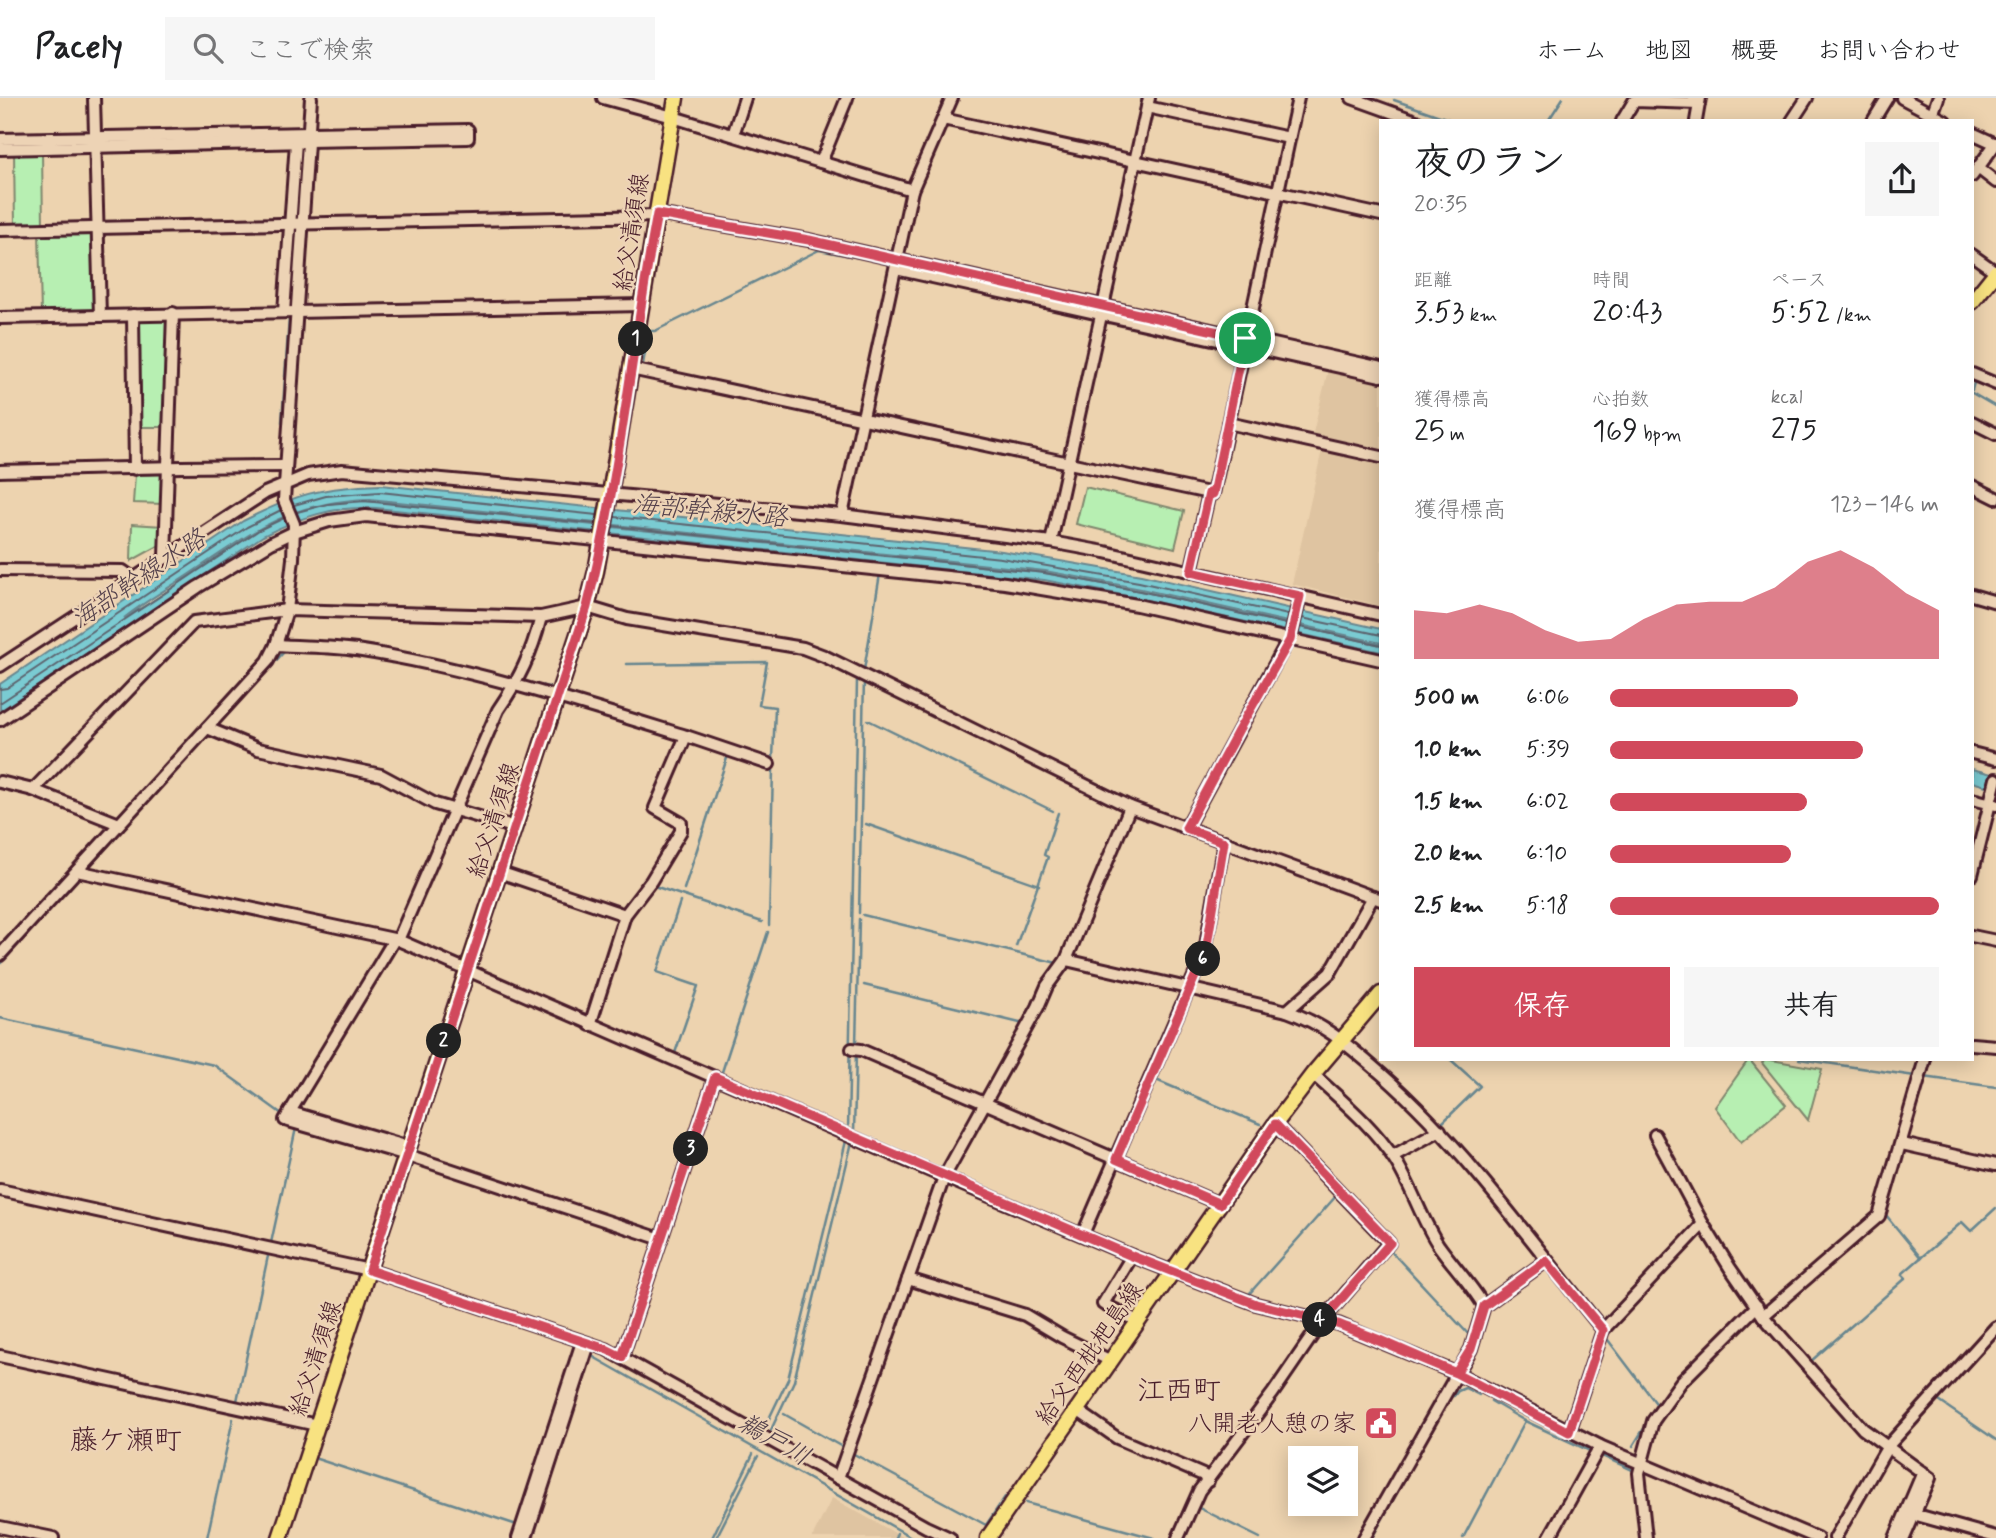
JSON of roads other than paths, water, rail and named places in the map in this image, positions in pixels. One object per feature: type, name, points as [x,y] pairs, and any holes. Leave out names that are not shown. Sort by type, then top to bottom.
[{"type":"main road","name":"給父清須線","points":[[280,1538],[587,607],[609,500],[676,98]]},
{"type":"main road","points":[[1974,300],[1996,272]]},
{"type":"main road","name":"給父西枇杷島線","points":[[988,1538],[1275,1124],[1313,1074],[1379,996]]},
{"type":"street","points":[[94,98],[100,316]]},
{"type":"street","points":[[0,955],[268,661],[276,645],[288,610],[294,528],[284,500],[290,312],[304,141],[311,98]]},
{"type":"street","points":[[603,98],[912,190]]},
{"type":"street","points":[[733,135],[745,98]]},
{"type":"street","points":[[821,162],[847,98]]},
{"type":"street","points":[[842,515],[912,190],[952,98]]},
{"type":"street","points":[[631,369],[1213,494],[1298,98]]},
{"type":"street","points":[[1352,98],[1410,119]]},
{"type":"street","points":[[1388,111],[1391,98]]},
{"type":"street","points":[[1794,119],[1807,98]]},
{"type":"street","points":[[1874,119],[1887,98]]},
{"type":"street","points":[[1902,98],[1941,119]]},
{"type":"street","points":[[1932,115],[1938,98]]},
{"type":"street","points":[[1623,119],[1634,101],[1699,101],[1696,119]]},
{"type":"street","points":[[1051,542],[1148,102],[1289,138]]},
{"type":"street","points":[[943,120],[1379,215]]},
{"type":"street","points":[[0,139],[95,142],[304,141],[468,138],[468,130],[304,141]]},
{"type":"street","points":[[1974,134],[1996,143],[1975,172],[1996,182]]},
{"type":"street","points":[[0,149],[95,142]]},
{"type":"street","points":[[0,230],[657,215],[809,240],[896,265],[1245,342],[1379,376]]},
{"type":"street","points":[[1974,256],[1996,272]]},
{"type":"street","points":[[0,318],[642,305]]},
{"type":"street","points":[[165,557],[173,313]]},
{"type":"street","points":[[133,315],[135,469]]},
{"type":"street","points":[[1245,342],[1379,368]]},
{"type":"street","points":[[1974,375],[1996,384]]},
{"type":"street","points":[[1228,423],[1379,457]]},
{"type":"street","points":[[1974,423],[1996,434]]},
{"type":"street","points":[[0,471],[286,466]]},
{"type":"street","points":[[0,666],[233,512],[285,483],[308,475],[342,470],[609,500],[842,515],[1051,542],[1105,551],[1379,615]]},
{"type":"street","points":[[1974,487],[1996,498]]},
{"type":"street","points":[[1191,572],[1209,493]]},
{"type":"street","points":[[0,720],[198,587],[294,528],[366,516],[602,538],[1005,583],[1137,605],[1379,660]]},
{"type":"street","points":[[0,570],[122,571],[133,578]]},
{"type":"street","points":[[1186,828],[1290,639],[1300,596]]},
{"type":"street","points":[[1974,596],[1996,602]]},
{"type":"street","points":[[33,790],[194,622],[288,610],[541,617],[587,607],[627,619],[803,649],[824,656],[1130,807],[1377,899],[1329,973],[1287,1011]]},
{"type":"street","points":[[541,617],[534,645],[515,685],[498,710],[396,940],[285,1120],[408,1151],[661,1239]]},
{"type":"street","points":[[276,645],[354,650],[515,685],[769,764]]},
{"type":"street","points":[[207,728],[258,749],[381,775],[435,804],[513,827]]},
{"type":"street","points":[[590,1025],[625,915],[651,881],[681,831],[681,823],[655,808],[686,736]]},
{"type":"street","points":[[1974,754],[1996,759]]},
{"type":"street","points":[[1974,868],[1996,779]]},
{"type":"street","points":[[0,782],[33,790],[119,824]]},
{"type":"street","points":[[1974,799],[1992,803]]},
{"type":"street","points":[[838,1478],[944,1177],[1038,1007],[1046,986],[1066,960],[1130,807]]},
{"type":"street","points":[[1083,1234],[1206,951],[1224,842]]},
{"type":"street","points":[[77,871],[396,940],[1132,1256],[1256,1304],[1338,1324],[1456,1373],[1569,1432],[1817,1538]]},
{"type":"street","points":[[499,873],[625,915]]},
{"type":"street","points":[[1974,936],[1996,941]]},
{"type":"street","points":[[1066,960],[1287,1011],[1313,1020],[1392,1083],[1440,1130],[1603,1330]]},
{"type":"street","points":[[1974,1044],[1996,1046]]},
{"type":"street","points":[[852,1049],[861,1050],[1220,1204]]},
{"type":"street","points":[[1763,1316],[1879,1216],[1925,1061]]},
{"type":"street","points":[[1313,1074],[1358,1115],[1393,1156],[1438,1245],[1471,1284],[1484,1306]]},
{"type":"street","points":[[622,1357],[715,1077]]},
{"type":"street","points":[[1178,1538],[1199,1492],[1273,1393],[1323,1320],[1390,1243],[1275,1124]]},
{"type":"street","points":[[1393,1156],[1440,1130]]},
{"type":"street","points":[[1655,1135],[1703,1224],[1763,1316],[1863,1429],[1930,1478],[1895,1538]]},
{"type":"street","points":[[1902,1144],[1996,1165]]},
{"type":"street","points":[[0,1190],[369,1270],[586,1343],[622,1357],[950,1538]]},
{"type":"street","points":[[1569,1432],[1603,1330],[1703,1224]]},
{"type":"street","points":[[1132,1256],[1102,1304],[1138,1321]]},
{"type":"street","points":[[1364,1538],[1471,1349],[1484,1306],[1546,1261]]},
{"type":"street","points":[[908,1279],[1025,1315],[1111,1361]]},
{"type":"street","points":[[1646,1538],[1639,1480],[1649,1432],[1659,1412],[1681,1382],[1757,1306]]},
{"type":"street","points":[[1835,1538],[1888,1446],[1996,1327]]},
{"type":"street","points":[[526,1538],[528,1521],[586,1343]]},
{"type":"street","points":[[0,1356],[317,1425]]},
{"type":"street","points":[[1077,1410],[1117,1438],[1203,1475],[1208,1481]]},
{"type":"street","points":[[1549,1538],[1601,1446]]},
{"type":"street","points":[[1910,1513],[1996,1537]]},
{"type":"street","points":[[1904,1538],[1910,1513]]},
{"type":"street","points":[[518,1538],[528,1521]]},
{"type":"street","points":[[0,1527],[53,1538]]},
{"type":"water","points":[[381,485],[1002,551],[1141,575],[1379,629],[1379,643],[1141,589],[1045,571],[370,499],[322,505],[370,501],[1044,573],[1140,591],[1379,645],[1379,652],[1044,580],[361,508],[318,514],[263,536],[0,711],[0,684],[243,521],[294,498],[325,490],[360,486]],"holes":[[[230,547],[169,590],[124,618]]]},
{"type":"water","points":[[1974,770],[1996,775],[1996,789],[1974,783]]},
{"type":"waterway","points":[[1140,109],[1142,98]]},
{"type":"waterway","points":[[1549,119],[1563,98]]},
{"type":"waterway","points":[[1702,119],[1706,98]]},
{"type":"waterway","points":[[1394,100],[1448,119]]},
{"type":"waterway","points":[[296,220],[301,146]]},
{"type":"waterway","points":[[1235,188],[1273,197]]},
{"type":"waterway","points":[[290,310],[296,226]]},
{"type":"waterway","points":[[643,364],[649,331],[655,331],[819,250],[892,264]]},
{"type":"waterway","points":[[282,422],[289,317]]},
{"type":"waterway","points":[[1974,394],[1996,407]]},
{"type":"waterway","points":[[1060,530],[1066,499]]},
{"type":"waterway","points":[[864,670],[880,574]]},
{"type":"waterway","points":[[247,692],[285,651],[358,655],[381,660]]},
{"type":"waterway","points":[[627,664],[767,662],[759,705],[775,707],[773,759]]},
{"type":"waterway","points":[[859,913],[864,678]]},
{"type":"waterway","points":[[848,1131],[857,680]]},
{"type":"waterway","points":[[523,682],[549,687]]},
{"type":"waterway","points":[[570,694],[597,703]]},
{"type":"waterway","points":[[868,720],[1053,811]]},
{"type":"waterway","points":[[191,753],[209,733]]},
{"type":"waterway","points":[[155,794],[188,757]]},
{"type":"waterway","points":[[684,889],[727,758]]},
{"type":"waterway","points":[[135,799],[164,767]]},
{"type":"waterway","points":[[769,925],[773,770]]},
{"type":"waterway","points":[[88,868],[147,803]]},
{"type":"waterway","points":[[117,819],[130,805]]},
{"type":"waterway","points":[[1016,946],[1048,857],[1044,855],[1058,813]]},
{"type":"waterway","points":[[866,824],[1039,885]]},
{"type":"waterway","points":[[96,842],[111,826]]},
{"type":"waterway","points":[[0,964],[78,879]]},
{"type":"waterway","points":[[654,886],[762,922]]},
{"type":"waterway","points":[[675,1053],[698,986],[657,972],[680,902]]},
{"type":"waterway","points":[[863,915],[1057,963],[1053,969]]},
{"type":"waterway","points":[[856,1045],[859,919]]},
{"type":"waterway","points":[[721,1075],[768,932]]},
{"type":"waterway","points":[[864,985],[1024,1024]]},
{"type":"waterway","points":[[1156,1079],[1193,992]]},
{"type":"waterway","points":[[0,1018],[214,1065],[282,1114]]},
{"type":"waterway","points":[[854,1133],[856,1052]]},
{"type":"waterway","points":[[1440,1125],[1480,1086],[1452,1061]]},
{"type":"waterway","points":[[1813,1061],[1915,1076]]},
{"type":"waterway","points":[[1924,1079],[1996,1087]]},
{"type":"waterway","points":[[1146,1102],[1156,1080],[1260,1124]]},
{"type":"waterway","points":[[686,1180],[719,1083]]},
{"type":"waterway","points":[[271,1243],[296,1128]]},
{"type":"waterway","points":[[1279,1136],[1301,1158]]},
{"type":"waterway","points":[[765,1427],[788,1379],[846,1141]]},
{"type":"waterway","points":[[770,1432],[794,1381],[852,1142]]},
{"type":"waterway","points":[[1249,1294],[1337,1195]]},
{"type":"waterway","points":[[1810,1362],[1906,1278],[1902,1274],[1962,1222],[1971,1231],[1996,1208]]},
{"type":"waterway","points":[[1886,1215],[1921,1258]]},
{"type":"waterway","points":[[630,1353],[667,1237]]},
{"type":"waterway","points":[[1389,1249],[1470,1336]]},
{"type":"waterway","points":[[237,1401],[268,1256]]},
{"type":"waterway","points":[[1690,1366],[1727,1329]]},
{"type":"waterway","points":[[1605,1336],[1658,1406]]},
{"type":"waterway","name":"鵜戸川","points":[[590,1355],[913,1538]]},
{"type":"waterway","points":[[1450,1396],[1465,1388],[1479,1395]]},
{"type":"waterway","points":[[1936,1399],[1996,1440]]},
{"type":"waterway","points":[[1491,1401],[1525,1421],[1590,1451]]},
{"type":"waterway","points":[[784,1414],[844,1448]]},
{"type":"waterway","points":[[1372,1538],[1439,1417]]},
{"type":"waterway","points":[[207,1538],[233,1419]]},
{"type":"waterway","points":[[1463,1538],[1525,1421]]},
{"type":"waterway","points":[[1633,1446],[1648,1422]]},
{"type":"waterway","points":[[852,1453],[986,1525],[1005,1497]]},
{"type":"waterway","points":[[712,1538],[753,1454]]},
{"type":"waterway","points":[[1600,1455],[1637,1472]]},
{"type":"waterway","points":[[716,1538],[758,1456]]},
{"type":"waterway","points":[[317,1459],[517,1525]]},
{"type":"waterway","points":[[1026,1503],[1154,1538]]},
{"type":"waterway","points":[[1197,1507],[1260,1538]]},
{"type":"waterway","points":[[895,1538],[897,1533]]},
{"type":"place","name":"八開老人憩の家","points":[[1381,1423]]},
{"type":"district","name":"江西町","points":[[1179,1389]]},
{"type":"district","name":"藤ケ瀬町","points":[[126,1439]]},
{"type":"water label","name":"海部幹線水路","points":[[710,510]]},
{"type":"water label","name":"海部幹線水路","points":[[138,578]]}]
